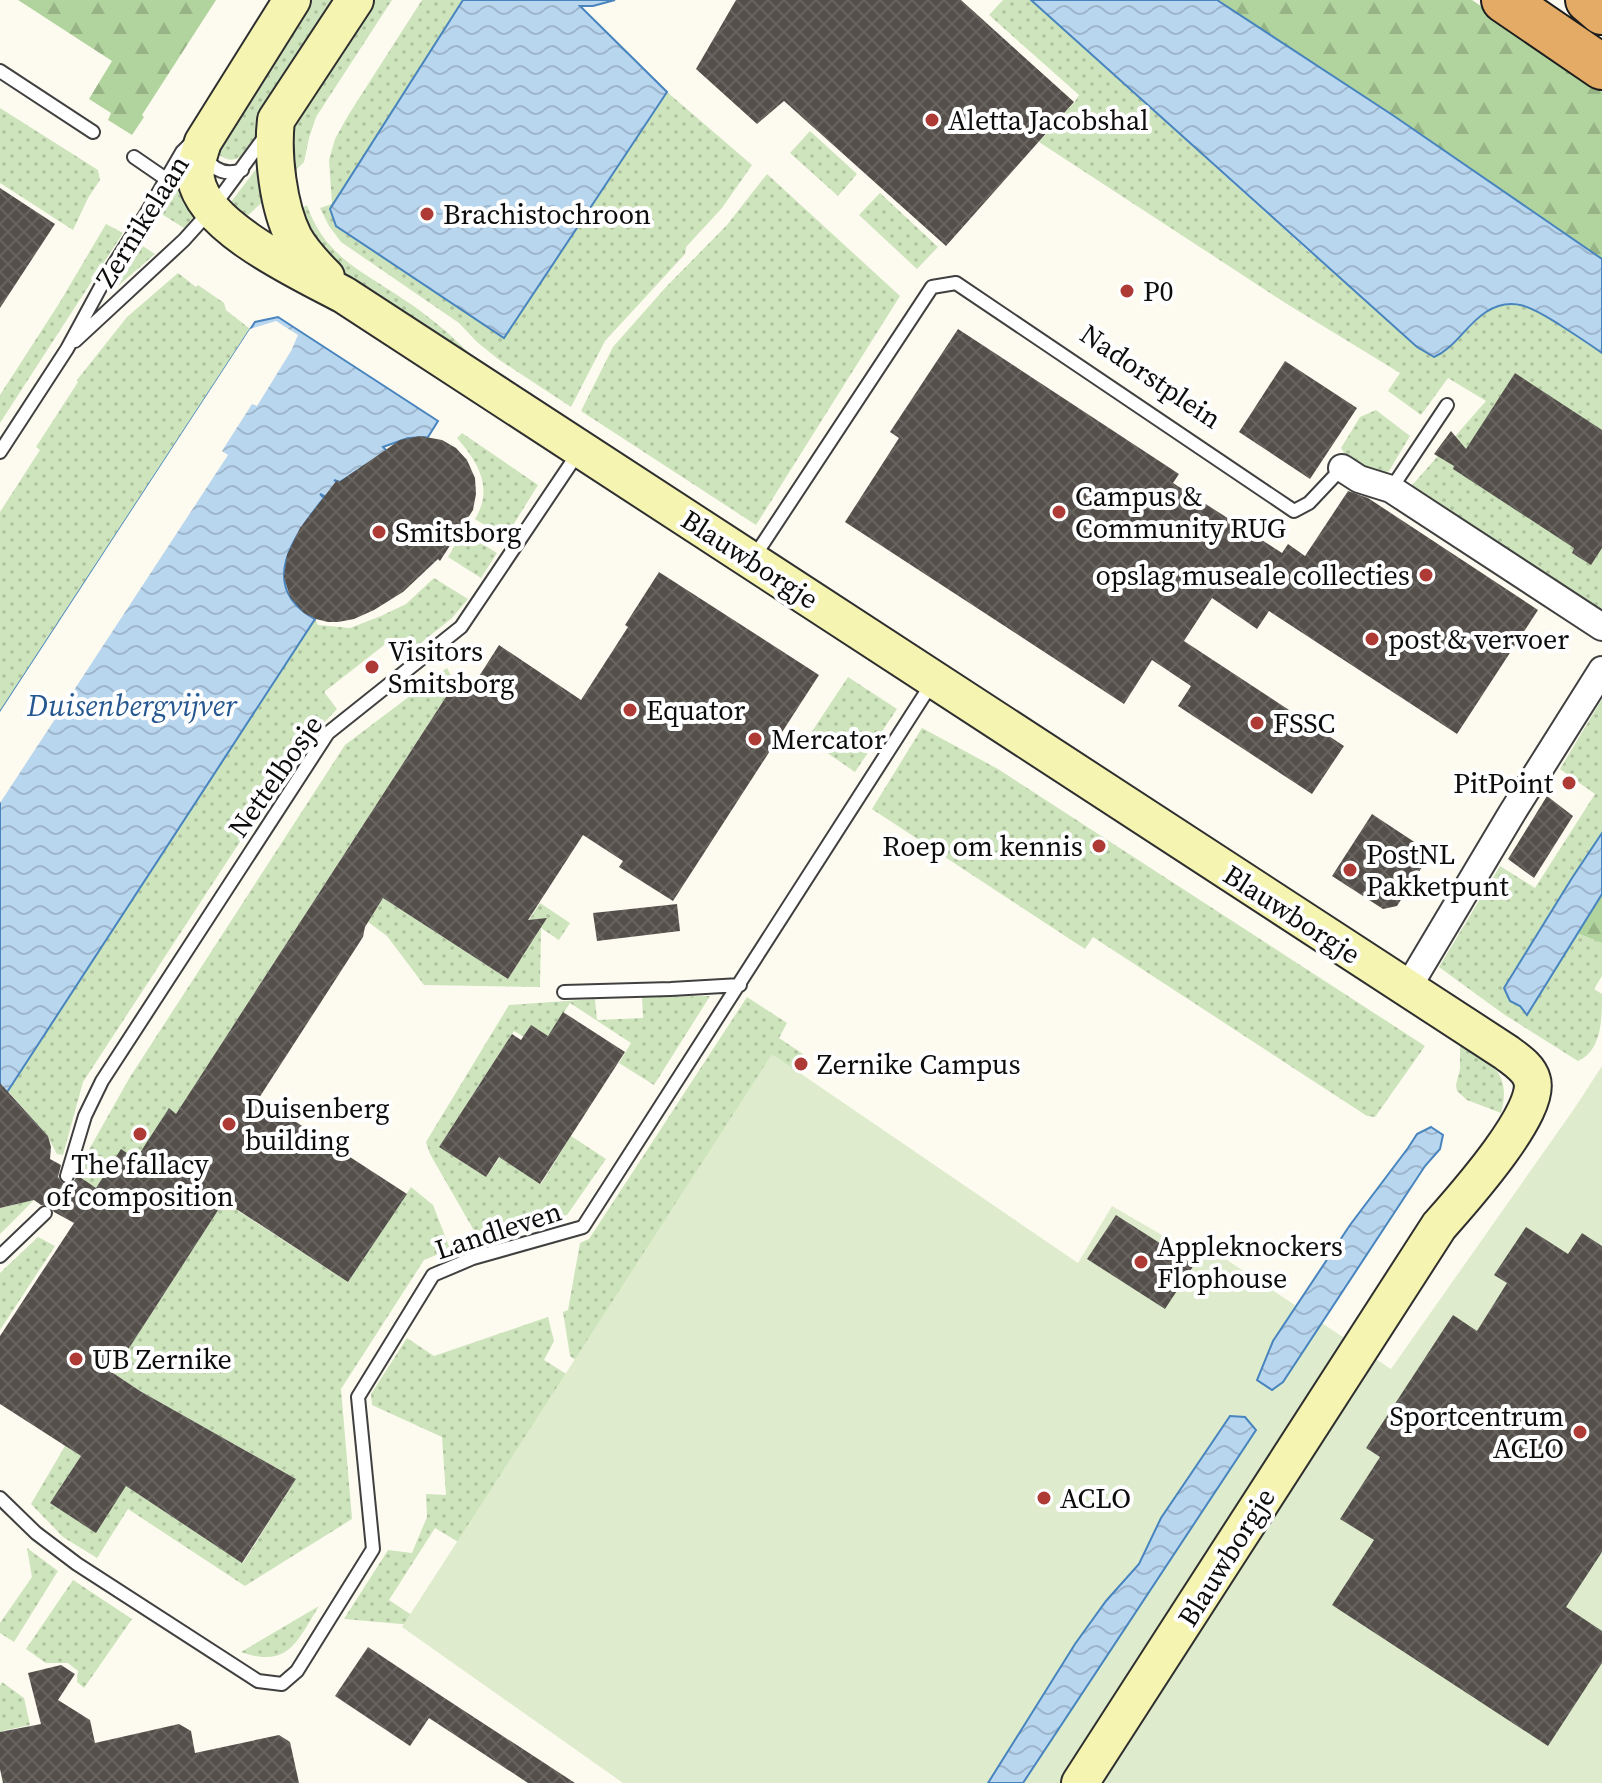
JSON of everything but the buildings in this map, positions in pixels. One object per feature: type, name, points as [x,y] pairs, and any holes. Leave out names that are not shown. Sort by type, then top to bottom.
[{"type":"highway","points":[[1504,0],[1602,67]]},
{"type":"highway","points":[[1588,0],[1602,12]]},
{"type":"street","name":"Zernikelaan","points":[[211,210],[198,188],[196,176],[203,142],[292,0]]},
{"type":"street","name":"Zernikelaan","points":[[276,120],[355,0]]},
{"type":"street","name":"Blauwborgje","points":[[276,120],[275,161],[290,227],[300,248],[344,295]]},
{"type":"street","name":"Blauwborgje","points":[[211,210],[227,225],[283,262],[344,295],[1507,1053],[1521,1064],[1532,1080],[1531,1100],[1515,1129],[1479,1180],[1439,1226],[1080,1783]]},
{"type":"street","name":"Nadorstplein","points":[[1342,468],[1359,479],[1391,489],[1602,627]]},
{"type":"street","points":[[1407,989],[1602,670]]},
{"type":"lane","points":[[0,71],[93,132]]},
{"type":"lane","name":"Zernikelaan","points":[[0,452],[67,349],[106,277],[182,152],[227,101]]},
{"type":"lane","name":"Zernikelaan","points":[[67,349],[170,253],[211,210],[276,120]]},
{"type":"lane","name":"Zernikelaan","points":[[203,142],[206,157],[215,168],[225,173],[242,170]]},
{"type":"lane","points":[[134,157],[166,179]]},
{"type":"lane","name":"Nadorstplein","points":[[752,560],[932,287],[956,283],[1294,511],[1309,503],[1342,468]]},
{"type":"lane","points":[[1391,489],[1447,405]]},
{"type":"lane","name":"Nettelbosje","points":[[67,1176],[85,1116],[102,1081],[328,733],[461,627],[581,449]]},
{"type":"lane","name":"Landleven","points":[[0,1498],[36,1533],[90,1572],[247,1675],[258,1681],[282,1684],[297,1671],[373,1549],[358,1397],[433,1275],[473,1258],[583,1227],[934,680]]},
{"type":"lane","points":[[564,992],[740,985]]},
{"type":"lane","points":[[0,1256],[45,1213]]},
{"type":"green space","points":[[18,0],[216,0],[132,135],[108,120],[111,113],[89,99],[112,61]]},
{"type":"green space","points":[[303,0],[345,0],[245,153],[231,160],[224,158],[217,153]]},
{"type":"green space","points":[[367,0],[392,0],[316,117],[304,162],[292,174],[290,121]]},
{"type":"green space","points":[[422,0],[463,0],[504,337],[667,92],[752,165],[722,208],[686,247],[685,254],[605,341],[571,407],[498,359],[459,323],[341,242],[320,208],[332,204],[329,160],[335,139]]},
{"type":"green space","points":[[1003,0],[1031,0],[1308,251],[1443,353],[1486,312],[1517,304],[1533,307],[1602,353],[1602,614],[1408,490],[1486,401],[1448,378],[1421,415],[1388,391],[1400,373],[1287,304],[1039,142],[1079,95],[989,15]]},
{"type":"green space","points":[[1217,0],[1472,0],[1602,89],[1602,259],[1394,116]]},
{"type":"green space","points":[[0,108],[98,170],[100,180],[73,230],[0,183]]},
{"type":"green space","points":[[810,131],[857,174],[838,196],[790,153]]},
{"type":"green space","points":[[260,164],[271,194],[244,219],[231,207],[231,202]]},
{"type":"green space","points":[[179,174],[198,212],[184,228],[159,211]]},
{"type":"green space","points":[[767,174],[900,296],[756,525],[581,411],[613,347],[727,225]]},
{"type":"green space","points":[[880,193],[938,247],[917,269],[859,215]]},
{"type":"green space","points":[[307,205],[323,237],[346,261],[430,318],[470,354],[332,266],[296,212]]},
{"type":"green space","points":[[106,224],[123,233],[0,423],[0,395]]},
{"type":"green space","points":[[138,243],[155,254],[115,286],[114,281]]},
{"type":"green space","points":[[178,273],[224,303],[226,310],[250,329],[0,712],[0,512],[40,450],[36,447],[77,380],[127,317]]},
{"type":"green space","points":[[1376,410],[1410,436],[1389,471],[1384,473],[1378,473],[1344,453],[1341,448],[1360,417]]},
{"type":"green space","points":[[462,433],[538,485],[505,538],[475,519],[481,508],[483,486],[477,466],[457,438]]},
{"type":"green space","points":[[463,532],[497,553],[481,578],[448,557]]},
{"type":"green space","points":[[434,578],[468,599],[452,618],[402,658],[388,642],[324,692],[337,709],[281,779],[83,1082],[63,1155],[57,1154],[47,1135],[8,1091],[315,619],[318,625],[350,628],[406,604]]},
{"type":"green space","points":[[447,668],[455,683],[175,1116],[136,1159],[122,1150],[96,1188],[84,1180],[78,1169],[130,1077],[345,745]]},
{"type":"green space","points":[[848,677],[897,709],[855,772],[807,739]]},
{"type":"green space","points":[[1602,699],[1602,833],[1504,988],[1510,1001],[1527,1014],[1577,933],[1602,943],[1602,976],[1594,989],[1602,994],[1599,1033],[1592,1050],[1578,1061],[1502,1013],[1439,967],[1500,866],[1535,888],[1595,794],[1560,769]]},
{"type":"green space","points":[[922,728],[998,769],[1425,1046],[1375,1117],[1367,1116],[1093,937],[1085,949],[872,809]]},
{"type":"green space","points":[[1602,894],[1602,943],[1577,933]]},
{"type":"green space","points":[[383,898],[508,979],[541,928],[540,987],[424,985],[387,936],[368,922]]},
{"type":"green space","points":[[540,903],[570,923],[559,940],[529,920]]},
{"type":"green space","points":[[710,996],[654,1085],[619,1063],[631,1043],[570,1003],[541,1047],[514,1031],[439,1147],[486,1177],[500,1157],[541,1184],[571,1136],[606,1159],[567,1215],[480,1241],[426,1142],[509,1005],[595,999],[597,1020],[643,1018],[642,997]]},
{"type":"green space","points":[[747,997],[787,1023],[779,1038],[803,1054],[587,1369],[570,1356],[563,1312],[568,1310],[580,1243],[589,1239]]},
{"type":"green space","points":[[1460,1046],[1489,1064],[1501,1078],[1504,1099],[1501,1113],[1467,1100],[1457,1091]]},
{"type":"green space","name":"ACLO","points":[[772,1054],[1078,1263],[1112,1206],[1205,1260],[1212,1250],[1391,1369],[1602,1066],[1602,1783],[623,1783],[402,1627]]},
{"type":"green space","points":[[411,1187],[433,1205],[450,1249],[424,1260],[341,1389],[352,1519],[245,1586],[128,1509],[97,1558],[63,1537],[31,1504],[65,1446],[81,1456],[51,1503],[126,1486],[243,1563],[296,1479],[113,1373],[225,1199],[238,1211],[348,1282]]},
{"type":"green space","points":[[34,1200],[0,1234],[0,1208]]},
{"type":"green space","points":[[38,1237],[55,1246],[0,1330],[0,1273]]},
{"type":"green space","points":[[548,1317],[554,1341],[544,1360],[581,1383],[470,1549],[435,1528],[389,1600],[424,1626],[344,1619],[388,1550],[412,1553],[427,1517],[426,1494],[446,1495],[442,1437],[372,1405],[371,1394],[407,1338],[434,1356]]},
{"type":"green space","points":[[27,1548],[58,1571],[14,1642],[0,1633],[0,1623],[32,1577]]},
{"type":"green space","points":[[73,1580],[132,1619],[84,1688],[77,1682],[78,1671],[68,1663],[46,1663],[26,1649]]},
{"type":"green space","points":[[319,1606],[297,1640],[281,1654],[270,1657],[241,1652]]},
{"type":"green space","points":[[2,1682],[24,1698],[30,1725],[0,1733]]},
{"type":"water","points":[[463,0],[615,0],[580,6],[667,92],[504,338],[336,226],[330,209]]},
{"type":"water","points":[[1031,0],[1217,0],[1394,116],[1602,259],[1602,353],[1542,314],[1515,304],[1486,312],[1434,357],[1417,347]]},
{"type":"water","name":"Duisenbergvijver","points":[[278,317],[438,421],[428,437],[408,438],[383,447],[387,451],[340,482],[334,480],[338,483],[328,498],[320,494],[324,498],[292,544],[284,576],[287,592],[297,606],[315,619],[0,1103],[0,712],[255,322]]},
{"type":"water","points":[[1602,833],[1602,894],[1527,1015],[1520,1006],[1510,1001],[1504,988]]},
{"type":"water","points":[[1431,1127],[1443,1135],[1440,1149],[1425,1166],[1283,1382],[1272,1390],[1257,1380],[1273,1341],[1350,1225],[1417,1134]]},
{"type":"water","points":[[1230,1416],[1245,1417],[1256,1430],[1023,1783],[988,1783],[1075,1644],[1106,1601],[1139,1564],[1161,1518]]},
{"type":"pier","points":[[276,321],[298,335],[291,351],[257,406],[252,404],[222,451],[228,455],[0,803],[0,712],[250,329]]},
{"type":"place","name":"Aletta Jacobshal","points":[[932,120]]},
{"type":"place","name":"Brachistochroon","points":[[427,214]]},
{"type":"place","name":"P0","points":[[1127,291]]},
{"type":"place","name":"Campus & Community RUG","points":[[1059,512]]},
{"type":"place","name":"Smitsborg","points":[[379,532]]},
{"type":"place","name":"opslag museale collecties","points":[[1426,575]]},
{"type":"place","name":"post & vervoer","points":[[1372,639]]},
{"type":"place","name":"Visitors Smitsborg","points":[[372,667]]},
{"type":"place","name":"Equator","points":[[630,710]]},
{"type":"place","name":"FSSC","points":[[1257,723]]},
{"type":"place","name":"Mercator","points":[[755,739]]},
{"type":"place","name":"PitPoint","points":[[1569,783]]},
{"type":"place","name":"Roep om kennis","points":[[1099,846]]},
{"type":"place","name":"PostNL Pakketpunt","points":[[1350,870]]},
{"type":"place","name":"Zernike Campus","points":[[801,1064]]},
{"type":"place","name":"Duisenberg building","points":[[229,1124]]},
{"type":"place","name":"The fallacy of composition","points":[[140,1134]]},
{"type":"place","name":"Appleknockers Flophouse","points":[[1141,1262]]},
{"type":"place","name":"UB Zernike","points":[[76,1359]]},
{"type":"place","name":"Sportcentrum ACLO","points":[[1580,1432]]},
{"type":"place","name":"ACLO","points":[[1044,1498]]}]
